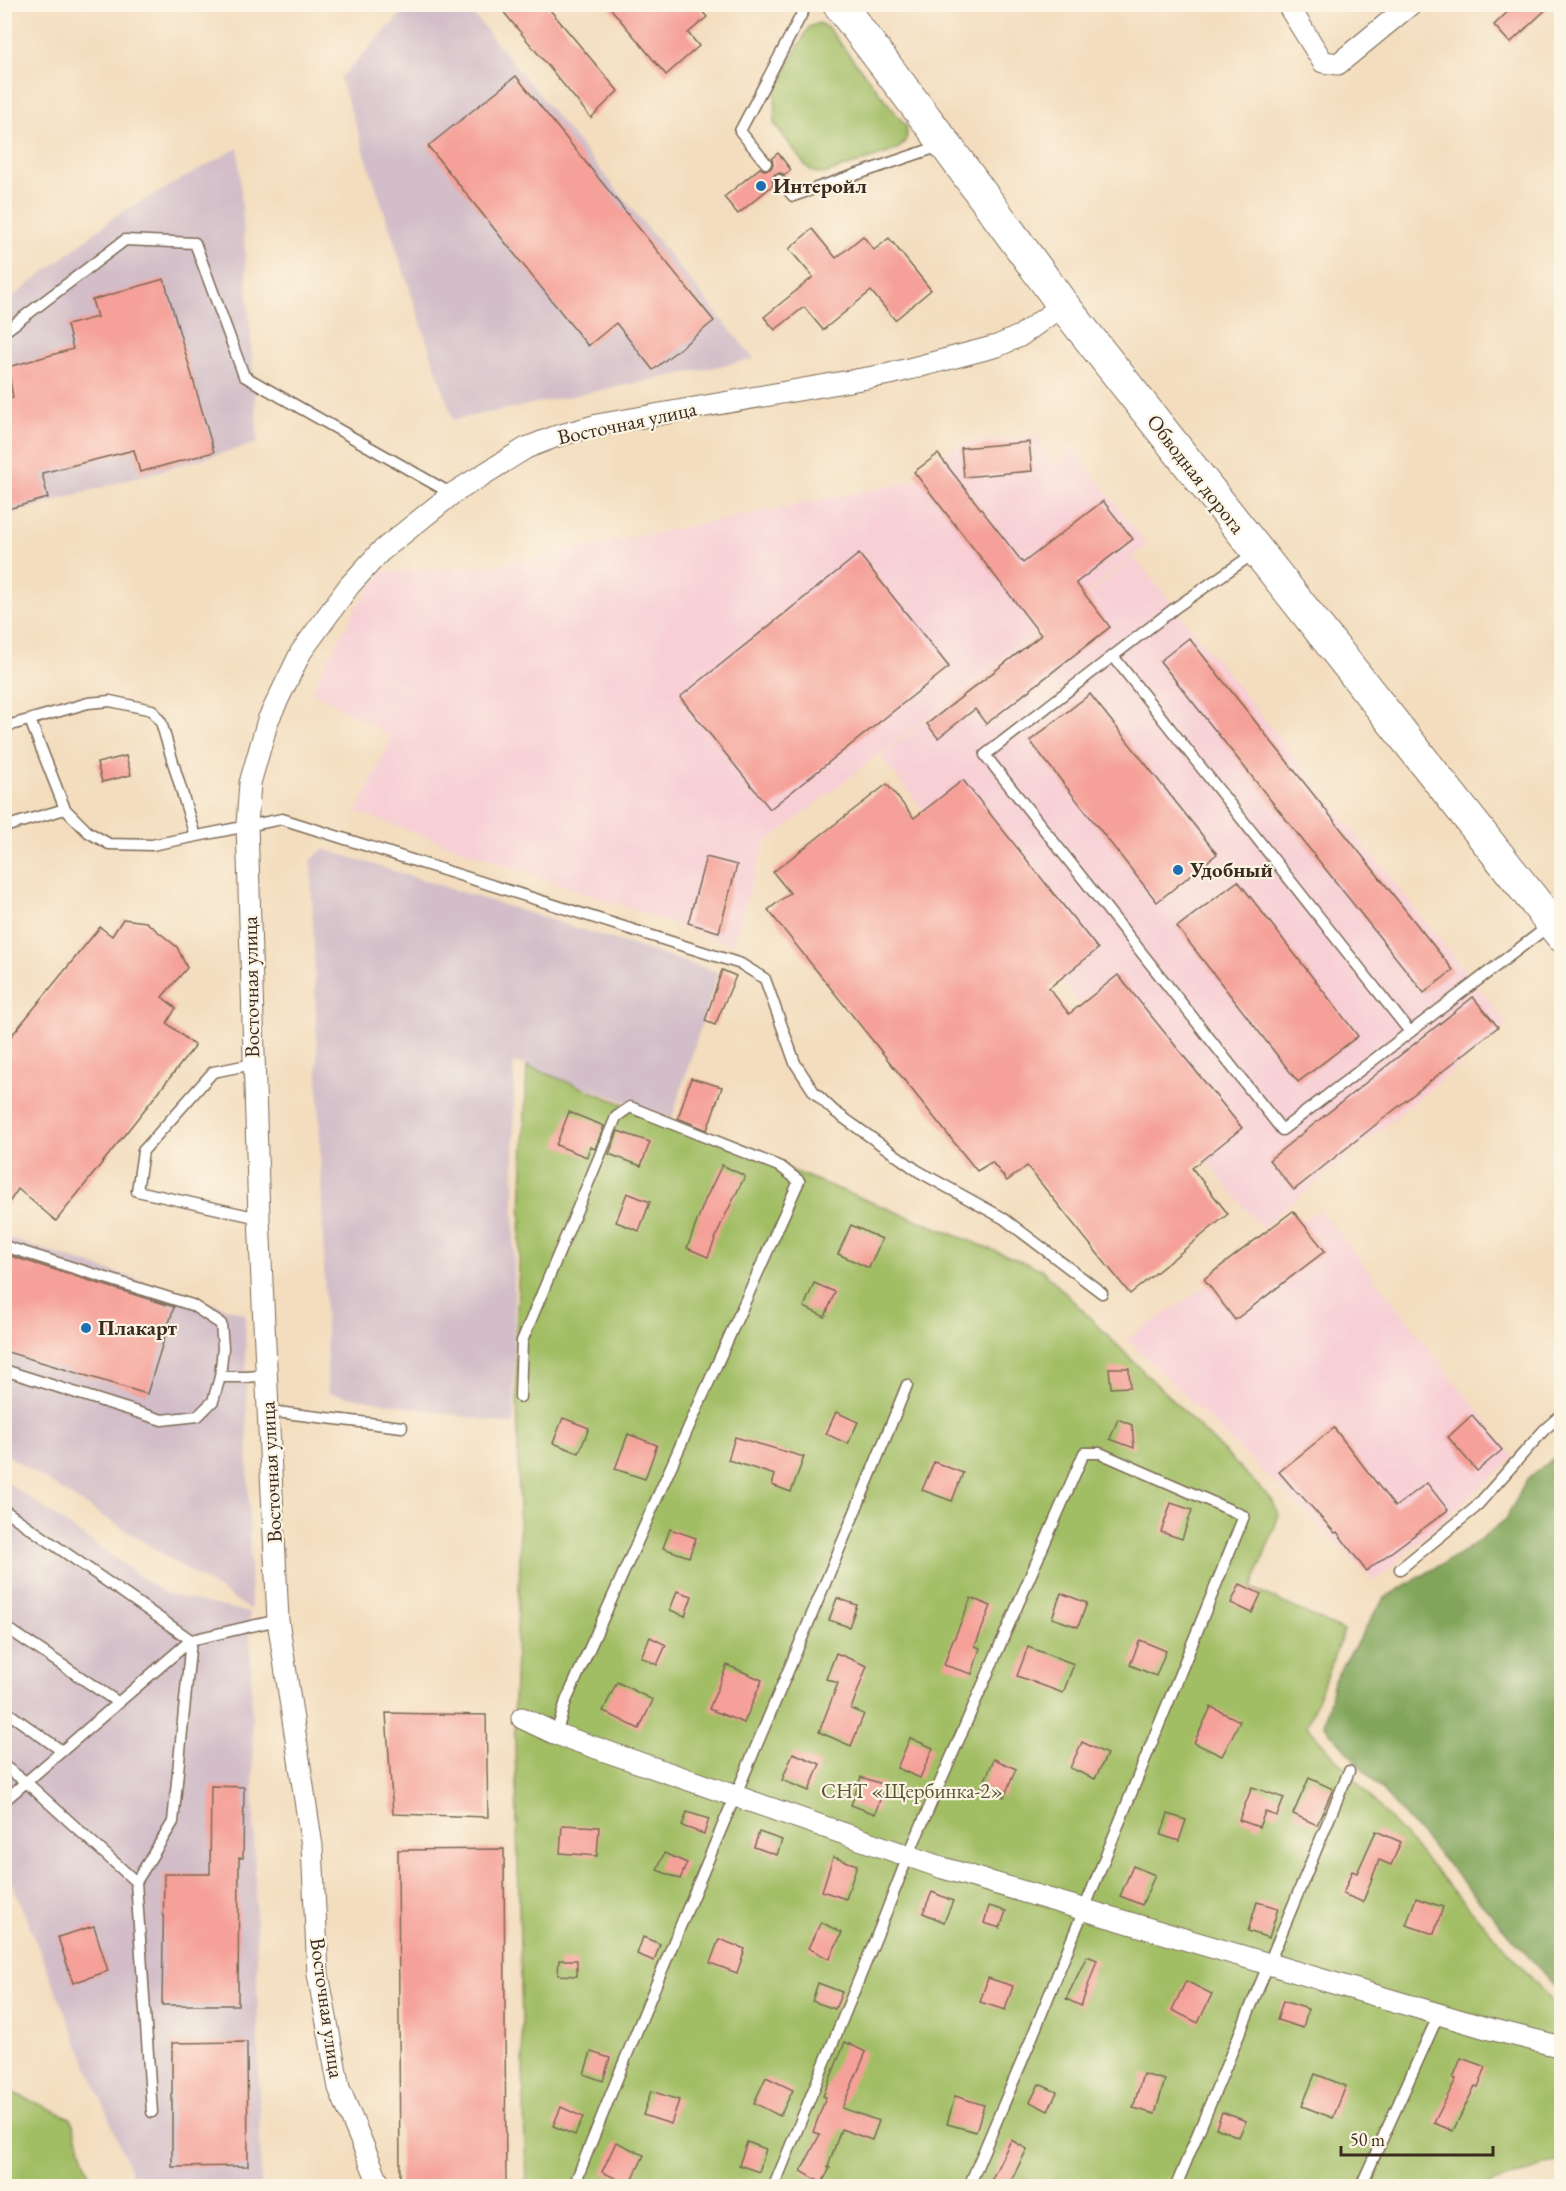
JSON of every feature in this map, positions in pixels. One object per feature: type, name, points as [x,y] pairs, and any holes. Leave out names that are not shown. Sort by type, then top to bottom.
[{"type":"main road","name":"Обводная дорога","points":[[839,4],[1063,305],[1557,930]]},
{"type":"street","points":[[1287,4],[1323,63],[1338,64],[1411,4]]},
{"type":"street","name":"Восточная улица","points":[[378,2187],[378,2181],[339,2088],[320,1986],[312,1846],[278,1620],[253,1064],[248,824],[250,783],[268,720],[302,652],[349,586],[380,552],[452,494],[526,448],[557,436],[597,425],[890,374],[997,346],[1020,336],[1063,305]]},
{"type":"street","points":[[522,1718],[556,1734],[908,1856],[1083,1911],[1439,2014],[1562,2047]]},
{"type":"lane","points":[[766,163],[740,131],[807,4]]},
{"type":"lane","points":[[779,180],[793,196],[945,144]]},
{"type":"lane","points":[[4,332],[125,240],[195,243],[244,376],[452,494]]},
{"type":"lane","points":[[1257,552],[1175,608],[985,755],[1282,1130],[1410,1032],[1557,930]]},
{"type":"lane","points":[[1113,656],[1410,1032]]},
{"type":"lane","points":[[4,727],[88,703],[110,701],[152,710],[161,722],[195,836]]},
{"type":"lane","points":[[30,720],[65,809],[88,832],[109,844],[152,845],[282,819],[741,964],[765,979],[795,1064],[814,1092],[834,1111],[918,1171],[1003,1218],[1102,1293]]},
{"type":"lane","points":[[4,827],[65,809]]},
{"type":"lane","points":[[253,1064],[213,1072],[144,1151],[137,1191],[259,1218]]},
{"type":"lane","points":[[520,1397],[522,1341],[616,1117],[630,1107],[781,1167],[799,1181],[566,1701],[556,1734]]},
{"type":"lane","points":[[4,1246],[192,1305],[221,1324],[223,1348],[220,1377],[213,1401],[198,1416],[162,1420],[4,1370]]},
{"type":"lane","points":[[220,1377],[267,1375]]},
{"type":"lane","points":[[574,2187],[635,2032],[837,1559],[907,1385]]},
{"type":"lane","points":[[268,1412],[402,1427]]},
{"type":"lane","points":[[1400,1569],[1475,1508],[1544,1430],[1562,1414]]},
{"type":"lane","points":[[774,2187],[908,1856],[1084,1453],[1100,1453],[1244,1515],[969,2187]]},
{"type":"lane","points":[[4,1510],[191,1640]]},
{"type":"lane","points":[[4,1801],[191,1640],[278,1620]]},
{"type":"lane","points":[[4,1626],[119,1703]]},
{"type":"lane","points":[[152,2112],[136,1882],[173,1822],[191,1640]]},
{"type":"lane","points":[[4,1710],[62,1751]]},
{"type":"lane","points":[[4,1766],[26,1782],[136,1882]]},
{"type":"lane","points":[[1176,2187],[1349,1772]]},
{"type":"lane","points":[[1361,2187],[1439,2014]]},
{"type":"shaded area","points":[[410,5],[466,5],[754,359],[453,420],[340,78]]},
{"type":"shaded area","points":[[238,148],[258,443],[5,515],[5,303],[117,215]]},
{"type":"shaded area","points":[[1036,436],[1052,464],[1074,449],[1147,546],[765,843],[732,945],[357,812],[392,737],[311,691],[358,604],[383,572],[485,567],[915,481],[957,444]]},
{"type":"shaded area","name":"Удобный","points":[[1135,558],[1508,1025],[1261,1228],[880,756]]},
{"type":"shaded area","points":[[323,849],[718,972],[672,1118],[514,1062],[514,1425],[328,1393],[311,861]]},
{"type":"shaded area","points":[[1320,1209],[1514,1457],[1375,1581],[1127,1339]]},
{"type":"shaded area","points":[[4,1237],[245,1314],[251,1610],[5,1454]]},
{"type":"shaded area","points":[[4,1480],[164,1593],[250,1613],[261,2186],[155,2186],[132,2174],[5,1867]]},
{"type":"green space","points":[[819,23],[828,28],[906,126],[907,135],[903,144],[894,151],[824,174],[813,172],[804,164],[774,123],[776,87],[809,27]]},
{"type":"green space","name":"СНТ «Щербинка-2»","points":[[527,1066],[1041,1269],[1272,1500],[1279,1515],[1252,1588],[1344,1631],[1307,1726],[1561,2011],[1562,2160],[1485,2186],[526,2186],[514,1703],[520,1562],[516,1338]]},
{"type":"green space","points":[[1562,1455],[1561,1993],[1324,1725],[1334,1680],[1384,1598],[1466,1550],[1506,1519],[1527,1479],[1555,1457]]},
{"type":"green space","points":[[4,2089],[71,2118],[93,2186],[5,2186]]},
{"type":"building","points":[[497,4],[545,4],[618,91],[591,118]]},
{"type":"building","points":[[607,4],[696,4],[707,17],[688,33],[699,46],[666,75]]},
{"type":"building","points":[[1516,4],[1552,4],[1510,43],[1494,25]]},
{"type":"building","points":[[516,76],[714,321],[653,370],[616,323],[588,346],[428,146]]},
{"type":"building","points":[[778,153],[791,170],[785,175],[775,174],[772,178],[773,185],[738,214],[724,197],[760,168],[770,169],[773,165],[772,158]]},
{"type":"building","points":[[812,229],[836,258],[863,236],[874,250],[889,238],[931,290],[895,320],[871,291],[823,330],[804,307],[775,330],[764,317],[813,277],[789,249]]},
{"type":"building","points":[[164,279],[214,452],[140,472],[134,450],[42,473],[48,498],[4,510],[4,400],[13,398],[8,367],[73,349],[67,325],[97,317],[92,300]]},
{"type":"building","points":[[1029,442],[1032,471],[964,477],[961,448]]},
{"type":"building","points":[[938,454],[1023,563],[1103,501],[1133,539],[1076,583],[1110,627],[986,724],[975,709],[938,738],[927,724],[1041,635],[914,472]]},
{"type":"building","points":[[859,554],[949,667],[770,809],[680,697]]},
{"type":"building","points":[[1189,638],[1453,970],[1424,993],[1160,661]]},
{"type":"building","points":[[1090,694],[1217,854],[1157,902],[1030,741]]},
{"type":"building","points":[[126,756],[131,775],[102,782],[97,763]]},
{"type":"building","points":[[963,780],[1098,949],[1049,988],[1069,1014],[1118,975],[1242,1128],[1192,1168],[1228,1214],[1130,1294],[1027,1166],[1007,1181],[992,1162],[977,1171],[768,910],[790,893],[773,872],[887,784],[914,818]]},
{"type":"building","points":[[706,857],[737,865],[719,932],[688,923]]},
{"type":"building","points":[[1238,881],[1358,1036],[1298,1082],[1177,927]]},
{"type":"building","points":[[123,919],[146,922],[177,947],[187,968],[162,997],[176,1008],[167,1023],[195,1046],[56,1221],[18,1189],[4,1210],[4,1045],[100,927],[112,936]]},
{"type":"building","points":[[722,970],[736,976],[715,1025],[705,1021]]},
{"type":"building","points":[[1473,997],[1498,1027],[1294,1190],[1269,1160]]},
{"type":"building","points":[[691,1078],[722,1087],[707,1130],[678,1118]]},
{"type":"building","points":[[569,1112],[604,1126],[595,1149],[590,1147],[587,1157],[556,1145]]},
{"type":"building","points":[[618,1131],[650,1142],[641,1166],[609,1154]]},
{"type":"building","points":[[722,1165],[745,1176],[722,1222],[708,1257],[687,1248],[705,1200]]},
{"type":"building","points":[[627,1193],[650,1202],[639,1231],[616,1222]]},
{"type":"building","points":[[1293,1211],[1325,1251],[1235,1320],[1204,1279]]},
{"type":"building","points":[[851,1225],[882,1239],[869,1268],[838,1254]]},
{"type":"building","name":"Плакарт","points":[[4,1254],[174,1307],[147,1394],[4,1351]]},
{"type":"building","points":[[814,1283],[835,1292],[825,1317],[804,1307]]},
{"type":"building","points":[[1109,1368],[1129,1368],[1130,1387],[1111,1388]]},
{"type":"building","points":[[836,1412],[858,1422],[848,1444],[826,1434]]},
{"type":"building","points":[[1472,1415],[1502,1450],[1477,1471],[1448,1437]]},
{"type":"building","points":[[563,1418],[589,1428],[579,1453],[553,1443]]},
{"type":"building","points":[[1118,1419],[1132,1425],[1134,1448],[1110,1439]]},
{"type":"building","points":[[1334,1428],[1395,1507],[1427,1483],[1448,1510],[1366,1571],[1337,1532],[1335,1533],[1279,1472]]},
{"type":"building","points":[[628,1434],[657,1445],[645,1479],[615,1469]]},
{"type":"building","points":[[735,1437],[804,1457],[791,1492],[772,1485],[775,1475],[728,1460]]},
{"type":"building","points":[[934,1462],[963,1473],[952,1501],[922,1490]]},
{"type":"building","points":[[1171,1503],[1192,1510],[1182,1539],[1161,1532]]},
{"type":"building","points":[[670,1529],[696,1538],[689,1557],[663,1548]]},
{"type":"building","points":[[1240,1584],[1261,1594],[1252,1613],[1231,1603]]},
{"type":"building","points":[[677,1591],[692,1596],[685,1616],[670,1610]]},
{"type":"building","points":[[1061,1593],[1087,1603],[1078,1627],[1052,1618]]},
{"type":"building","points":[[837,1598],[857,1605],[849,1627],[829,1620]]},
{"type":"building","points":[[971,1598],[991,1606],[975,1646],[980,1648],[972,1674],[944,1665]]},
{"type":"building","points":[[650,1637],[666,1645],[657,1665],[641,1657]]},
{"type":"building","points":[[1140,1640],[1166,1651],[1156,1676],[1130,1665]]},
{"type":"building","points":[[1028,1647],[1074,1664],[1063,1693],[1017,1676]]},
{"type":"building","points":[[836,1653],[867,1666],[851,1709],[864,1714],[851,1746],[819,1732],[838,1683],[826,1679]]},
{"type":"building","points":[[727,1665],[762,1680],[744,1723],[709,1709]]},
{"type":"building","points":[[617,1682],[653,1700],[639,1729],[603,1711]]},
{"type":"building","points":[[1211,1707],[1240,1721],[1222,1756],[1194,1743]]},
{"type":"building","points":[[386,1713],[486,1715],[488,1817],[393,1814]]},
{"type":"building","points":[[910,1738],[933,1748],[920,1778],[897,1768]]},
{"type":"building","points":[[1082,1742],[1107,1754],[1095,1779],[1070,1768]]},
{"type":"building","points":[[793,1753],[820,1764],[809,1791],[782,1780]]},
{"type":"building","points":[[994,1759],[1016,1769],[1004,1797],[982,1787]]},
{"type":"building","points":[[861,1777],[885,1785],[875,1814],[851,1805]]},
{"type":"building","points":[[1309,1778],[1333,1789],[1317,1825],[1293,1814]]},
{"type":"building","points":[[211,1786],[244,1787],[243,1858],[239,1858],[238,2005],[162,2005],[164,1874],[210,1874]]},
{"type":"building","points":[[1252,1787],[1284,1798],[1277,1816],[1265,1812],[1259,1827],[1239,1820]]},
{"type":"building","points":[[687,1812],[709,1819],[704,1834],[682,1826]]},
{"type":"building","points":[[1168,1814],[1186,1820],[1179,1841],[1161,1835]]},
{"type":"building","points":[[562,1825],[599,1827],[597,1856],[560,1853]]},
{"type":"building","points":[[1376,1831],[1401,1842],[1391,1865],[1379,1860],[1363,1902],[1343,1894],[1352,1871],[1357,1873]]},
{"type":"building","points":[[759,1832],[782,1840],[777,1855],[754,1847]]},
{"type":"building","points":[[504,1849],[506,2187],[400,2187],[398,1850]]},
{"type":"building","points":[[664,1853],[687,1863],[680,1879],[657,1870]]},
{"type":"building","points":[[833,1857],[857,1865],[846,1899],[822,1891]]},
{"type":"building","points":[[1133,1866],[1155,1875],[1142,1905],[1120,1896]]},
{"type":"building","points":[[932,1892],[953,1901],[944,1922],[923,1913]]},
{"type":"building","points":[[1416,1898],[1443,1907],[1434,1934],[1406,1925]]},
{"type":"building","points":[[1257,1902],[1278,1908],[1269,1938],[1248,1931]]},
{"type":"building","points":[[989,1906],[1006,1911],[1000,1928],[984,1923]]},
{"type":"building","points":[[821,1922],[842,1933],[829,1959],[808,1948]]},
{"type":"building","points":[[94,1926],[108,1971],[73,1983],[58,1937]]},
{"type":"building","points":[[643,1937],[660,1944],[654,1961],[637,1954]]},
{"type":"building","points":[[719,1939],[745,1949],[737,1973],[710,1963]]},
{"type":"building","points":[[1087,1956],[1097,1960],[1081,2006],[1066,1999]]},
{"type":"building","points":[[559,1960],[577,1960],[577,1976],[558,1975]]},
{"type":"building","points":[[988,1978],[1013,1986],[1005,2010],[980,2002]]},
{"type":"building","points":[[1186,1981],[1212,1994],[1198,2023],[1172,2010]]},
{"type":"building","points":[[818,1983],[842,1992],[835,2009],[812,2001]]},
{"type":"building","points":[[1283,2001],[1308,2009],[1303,2028],[1277,2020]]},
{"type":"building","points":[[247,2042],[248,2166],[172,2167],[172,2043]]},
{"type":"building","points":[[845,2042],[866,2052],[842,2108],[879,2121],[872,2140],[841,2129],[828,2167],[830,2168],[822,2183],[801,2171],[820,2134],[813,2132],[826,2097],[823,2096]]},
{"type":"building","points":[[591,2052],[610,2058],[603,2081],[584,2074]]},
{"type":"building","points":[[1461,2058],[1486,2067],[1478,2087],[1475,2086],[1453,2131],[1434,2123],[1456,2079],[1453,2078]]},
{"type":"building","points":[[1143,2074],[1165,2080],[1155,2114],[1133,2108]]},
{"type":"building","points":[[1315,2074],[1346,2086],[1333,2118],[1302,2106]]},
{"type":"building","points":[[766,2077],[793,2090],[780,2116],[754,2103]]},
{"type":"building","points":[[1039,2084],[1057,2092],[1048,2111],[1030,2102]]},
{"type":"building","points":[[651,2091],[679,2100],[671,2124],[643,2115]]},
{"type":"building","points":[[955,2096],[984,2105],[976,2132],[947,2124]]},
{"type":"building","points":[[561,2107],[583,2117],[575,2135],[553,2126]]},
{"type":"building","points":[[1222,2112],[1246,2121],[1239,2137],[1216,2128]]},
{"type":"building","points":[[1011,2140],[1027,2149],[1008,2187],[988,2187]]},
{"type":"building","points":[[616,2142],[644,2155],[630,2185],[602,2172]]},
{"type":"building","points":[[747,2142],[766,2149],[759,2172],[739,2165]]},
{"type":"place","name":"Интеройл","points":[[761,186]]},
{"type":"place","name":"Удобный","points":[[1178,870]]},
{"type":"place","name":"Плакарт","points":[[86,1328]]}]
